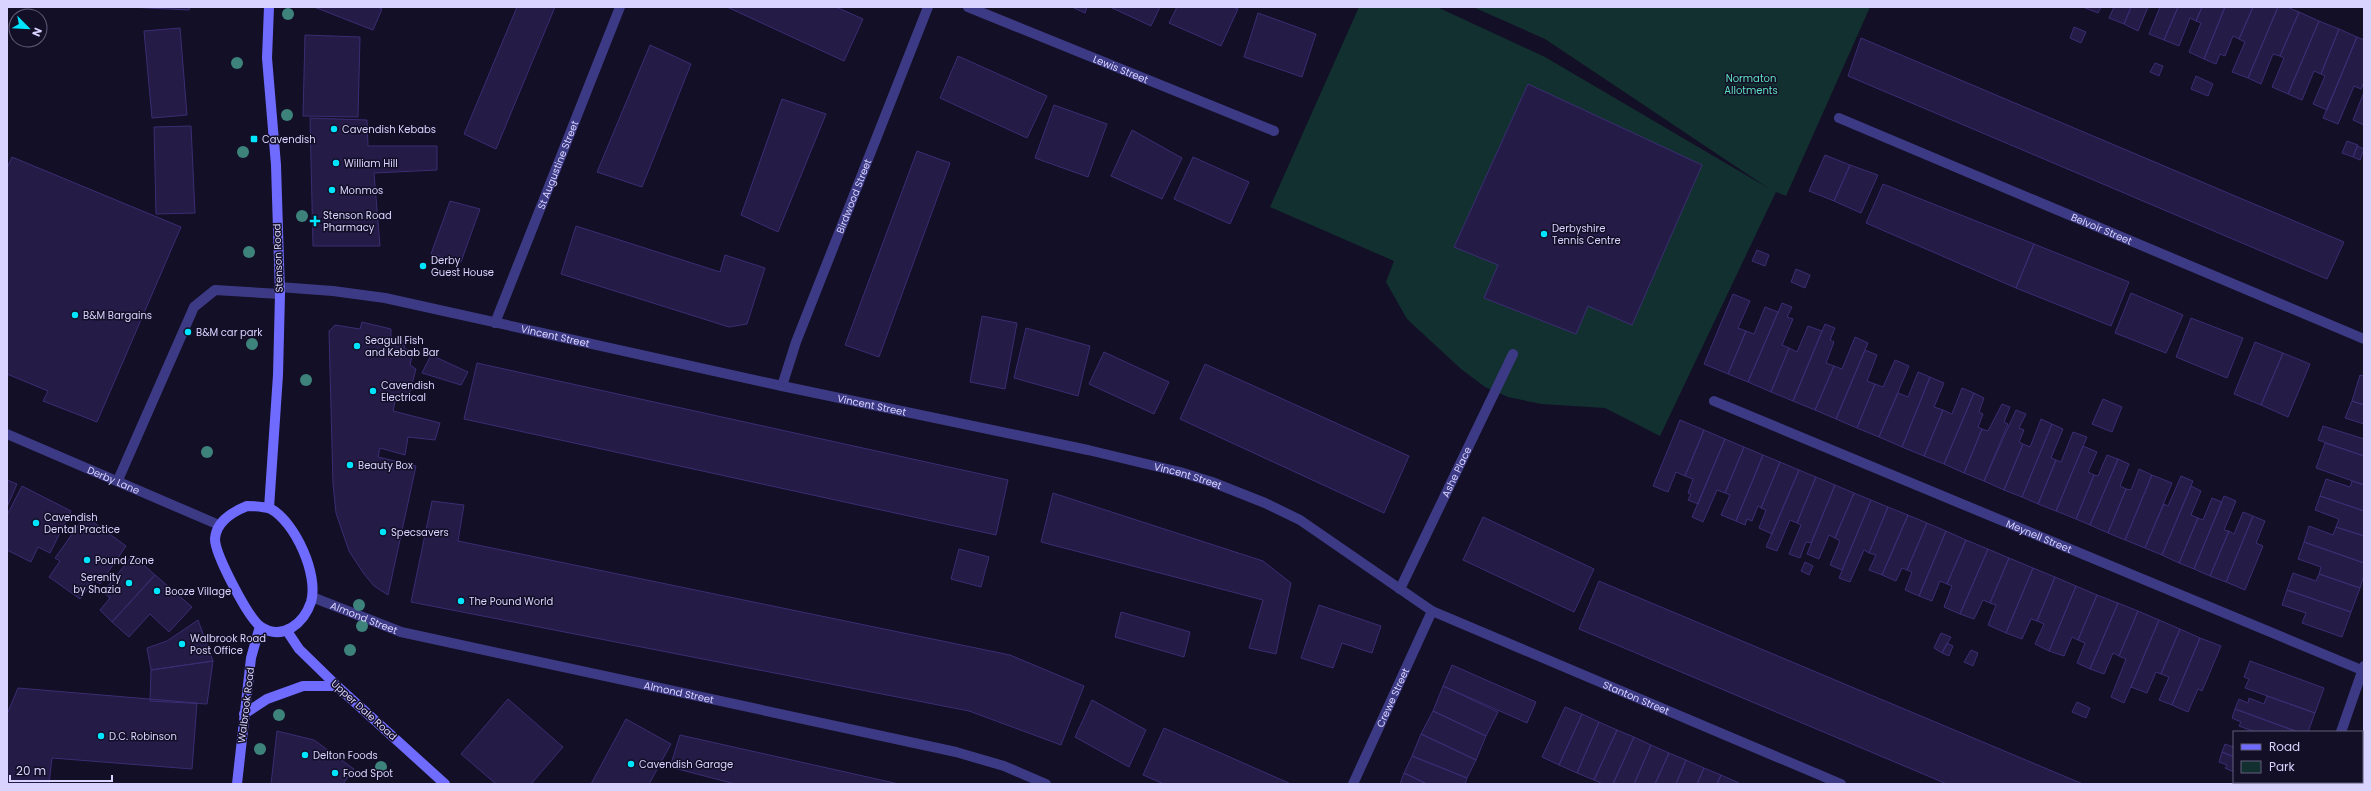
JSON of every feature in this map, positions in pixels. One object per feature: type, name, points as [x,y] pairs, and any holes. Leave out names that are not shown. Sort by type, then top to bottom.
[{"type":"street","name":"Stenson Road","points":[[269,7],[267,58],[276,164],[279,290],[278,375],[269,508]]},
{"type":"street","name":"St Augustine Street","points":[[495,323],[620,7]]},
{"type":"street","name":"Birdwood Street","points":[[782,386],[796,342],[928,7]]},
{"type":"street","name":"Lewis Street","points":[[968,7],[1274,131]]},
{"type":"street","name":"Belvoir Street","points":[[1838,118],[2364,339]]},
{"type":"street","name":"Vincent Street","points":[[118,480],[194,307],[215,290],[333,291],[385,298],[782,386],[1088,450],[1180,472],[1212,482],[1265,503],[1300,520],[1432,611]]},
{"type":"street","name":"Ashe Place","points":[[1400,589],[1513,354]]},
{"type":"street","name":"Meynell Street","points":[[1714,401],[2364,669]]},
{"type":"street","name":"Derby Lane","points":[[7,434],[118,480],[220,525]]},
{"type":"street","points":[[258,506],[269,508],[285,521],[303,552],[312,578],[312,597],[307,613],[302,621],[286,631],[274,632],[260,626],[246,608],[217,553],[215,539],[220,525],[237,510],[258,506]]},
{"type":"street","name":"Almond Street","points":[[312,597],[401,632],[956,752],[1004,766],[1046,784]]},
{"type":"street","name":"Crewe Street","points":[[1353,784],[1432,611]]},
{"type":"street","name":"Stanton Street","points":[[1432,611],[1841,784]]},
{"type":"street","name":"Walbrook Road","points":[[237,784],[251,658],[260,626]]},
{"type":"street","name":"Upper Dale Road","points":[[286,631],[299,649],[337,686],[445,784]]},
{"type":"street","points":[[2341,731],[2364,669]]},
{"type":"street","points":[[244,714],[267,699],[302,686],[337,686]]},
{"type":"green space","name":"Derbyshire Tennis Centre","points":[[1359,7],[1437,7],[1545,57],[1768,188],[1545,39],[1473,7],[1870,7],[1786,196],[1776,192],[1660,436],[1605,408],[1541,404],[1508,397],[1485,387],[1461,369],[1407,319],[1386,282],[1394,261],[1270,207]]},
{"type":"building","points":[[128,7],[190,7],[189,10]]},
{"type":"building","points":[[314,7],[377,7],[382,9],[373,30]]},
{"type":"building","points":[[517,7],[555,7],[496,149],[464,134]]},
{"type":"building","points":[[727,7],[836,7],[863,19],[844,61]]},
{"type":"building","points":[[1072,7],[1087,7],[1085,13]]},
{"type":"building","points":[[1110,7],[1160,7],[1151,26]]},
{"type":"building","points":[[1177,7],[1233,7],[1238,9],[1221,46],[1169,23]]},
{"type":"building","points":[[2083,7],[2101,7],[2098,13]]},
{"type":"building","points":[[2114,7],[2131,7],[2124,24],[2109,18]]},
{"type":"building","points":[[2131,7],[2148,7],[2138,31],[2124,24]]},
{"type":"building","points":[[2160,7],[2178,7],[2164,40],[2149,34]]},
{"type":"building","points":[[2178,7],[2202,7],[2196,21],[2190,18],[2179,46],[2164,40]]},
{"type":"building","points":[[2202,7],[2225,7],[2204,59],[2189,52],[2201,23],[2196,21]]},
{"type":"building","points":[[2225,7],[2253,7],[2239,39],[2233,36],[2225,56],[2220,54],[2216,64],[2204,59]]},
{"type":"building","points":[[2253,7],[2278,7],[2248,78],[2232,72],[2245,42],[2239,39]]},
{"type":"building","points":[[2278,7],[2287,7],[2299,12],[2280,56],[2273,54],[2261,84],[2248,78]]},
{"type":"building","points":[[2299,12],[2319,21],[2288,94],[2272,87],[2284,58],[2280,56]]},
{"type":"building","points":[[1258,13],[1316,34],[1302,77],[1244,57]]},
{"type":"building","points":[[2319,21],[2339,29],[2321,74],[2314,71],[2302,100],[2288,94]]},
{"type":"building","points":[[2074,27],[2086,32],[2081,43],[2070,38]]},
{"type":"building","points":[[180,28],[187,115],[152,118],[144,31]]},
{"type":"building","points":[[2339,29],[2357,37],[2327,110],[2313,104],[2325,76],[2321,74]]},
{"type":"building","points":[[305,35],[360,37],[358,117],[303,116]]},
{"type":"building","points":[[2357,37],[2364,40],[2364,82],[2361,89],[2354,86],[2338,124],[2323,118]]},
{"type":"building","points":[[1861,38],[2344,242],[2327,279],[1848,76]]},
{"type":"building","points":[[650,45],[691,64],[642,187],[597,172]]},
{"type":"building","points":[[958,56],[1047,96],[1027,138],[940,98]]},
{"type":"building","points":[[2155,63],[2163,66],[2159,76],[2150,72]]},
{"type":"building","points":[[2196,76],[2213,84],[2208,96],[2191,89]]},
{"type":"building","points":[[1528,84],[1702,165],[1632,325],[1588,306],[1576,334],[1484,298],[1498,265],[1454,247]]},
{"type":"building","points":[[2364,92],[2364,125],[2353,120]]},
{"type":"building","points":[[782,99],[826,114],[778,232],[741,215]]},
{"type":"building","points":[[1054,105],[1107,124],[1088,177],[1035,158]]},
{"type":"building","points":[[310,118],[367,120],[368,146],[437,146],[437,170],[374,173],[380,246],[313,246]]},
{"type":"building","points":[[191,126],[195,213],[156,214],[154,127]]},
{"type":"building","points":[[1132,130],[1182,158],[1162,199],[1111,176]]},
{"type":"building","points":[[2347,141],[2358,145],[2353,157],[2342,153]]},
{"type":"building","points":[[2357,146],[2364,149],[2360,160],[2353,157]]},
{"type":"building","points":[[917,151],[950,163],[879,357],[845,345]]},
{"type":"building","points":[[1825,155],[1850,165],[1834,201],[1809,191]]},
{"type":"building","name":"B&M Bargains","points":[[12,157],[181,227],[97,422],[43,401],[48,391],[7,374],[7,168]]},
{"type":"building","points":[[1193,157],[1249,182],[1230,224],[1174,199]]},
{"type":"building","points":[[1850,165],[1878,175],[1861,213],[1834,201]]},
{"type":"building","points":[[1883,184],[2034,244],[2016,288],[1866,223]]},
{"type":"building","points":[[450,201],[480,209],[461,262],[431,254]]},
{"type":"building","points":[[576,226],[720,272],[725,255],[765,268],[747,324],[729,327],[561,274]]},
{"type":"building","points":[[2034,244],[2129,282],[2111,326],[2016,288]]},
{"type":"building","points":[[1757,250],[1769,255],[1765,266],[1752,261]]},
{"type":"building","points":[[1796,269],[1810,275],[1805,288],[1791,282]]},
{"type":"building","points":[[2131,293],[2183,315],[2166,353],[2115,333]]},
{"type":"building","points":[[1733,294],[1750,301],[1738,328],[1746,331],[1728,374],[1704,364]]},
{"type":"building","points":[[1782,303],[1792,307],[1787,317],[1793,319],[1782,345],[1789,348],[1771,392],[1748,382]]},
{"type":"building","points":[[1765,307],[1778,312],[1748,382],[1728,374],[1746,331],[1754,334]]},
{"type":"building","points":[[982,316],[1017,323],[1005,389],[970,382]]},
{"type":"building","points":[[2191,318],[2243,338],[2227,378],[2176,357]]},
{"type":"building","points":[[362,322],[391,329],[391,337],[406,342],[404,348],[413,352],[410,365],[416,369],[408,399],[396,397],[393,411],[440,423],[435,440],[408,437],[405,455],[380,448],[378,457],[416,466],[388,595],[374,586],[349,551],[336,513],[333,484],[329,331],[335,325],[360,329]]},
{"type":"building","points":[[1825,324],[1835,328],[1830,340],[1834,342],[1826,363],[1834,366],[1815,410],[1793,401]]},
{"type":"building","points":[[1808,326],[1822,331],[1793,401],[1771,392],[1789,348],[1797,352]]},
{"type":"building","points":[[1026,328],[1090,346],[1078,396],[1014,378]]},
{"type":"building","points":[[1855,337],[1868,343],[1836,419],[1815,410],[1834,366],[1842,369]]},
{"type":"building","points":[[2255,342],[2283,353],[2261,405],[2234,394]]},
{"type":"building","points":[[1865,350],[1877,355],[1867,381],[1875,384],[1857,428],[1836,419]]},
{"type":"building","points":[[1104,352],[1169,382],[1154,414],[1089,384]]},
{"type":"building","points":[[2283,353],[2310,364],[2288,417],[2261,405]]},
{"type":"building","points":[[431,355],[468,372],[461,385],[422,373]]},
{"type":"building","points":[[1895,360],[1909,366],[1879,437],[1857,428],[1875,384],[1883,387]]},
{"type":"building","points":[[477,363],[1008,480],[996,535],[464,419]]},
{"type":"building","points":[[1205,364],[1409,456],[1384,513],[1180,419]]},
{"type":"building","points":[[1918,372],[1930,377],[1902,447],[1879,437],[1898,393],[1908,397]]},
{"type":"building","points":[[2360,375],[2364,376],[2364,405],[2352,401]]},
{"type":"building","points":[[1930,377],[1944,383],[1934,407],[1943,410],[1924,456],[1902,447]]},
{"type":"building","points":[[1962,388],[1974,393],[1944,464],[1924,456],[1943,410],[1952,414]]},
{"type":"building","points":[[1974,393],[1984,398],[1979,412],[1983,414],[1978,427],[1982,429],[1964,473],[1944,464]]},
{"type":"building","points":[[2103,399],[2122,407],[2112,432],[2092,424]]},
{"type":"building","points":[[2352,401],[2364,405],[2364,424],[2345,418]]},
{"type":"building","points":[[2002,404],[2010,407],[2004,422],[2008,424],[1984,481],[1964,473],[1982,429],[1988,431]]},
{"type":"building","points":[[2016,410],[2026,414],[2019,428],[2024,430],[2019,442],[2023,444],[2004,490],[1984,481]]},
{"type":"building","points":[[2041,419],[2052,424],[2022,497],[2004,490],[2023,444],[2030,447]]},
{"type":"building","points":[[1680,420],[1704,430],[1685,476],[1676,472],[1668,492],[1653,486]]},
{"type":"building","points":[[2052,424],[2063,429],[2051,458],[2056,460],[2038,504],[2022,497]]},
{"type":"building","points":[[2323,426],[2364,439],[2364,456],[2318,440]]},
{"type":"building","points":[[1704,430],[1725,439],[1698,504],[1688,500],[1691,494],[1688,493],[1693,479],[1685,476]]},
{"type":"building","points":[[2073,432],[2087,437],[2056,511],[2038,504],[2056,460],[2061,462]]},
{"type":"building","points":[[1725,439],[1744,447],[1725,493],[1717,490],[1703,522],[1692,517]]},
{"type":"building","points":[[2325,443],[2364,456],[2364,485],[2316,468]]},
{"type":"building","points":[[2083,446],[2097,452],[2088,472],[2094,475],[2076,519],[2056,511]]},
{"type":"building","points":[[1744,447],[1763,455],[1736,521],[1721,515],[1730,495],[1725,493]]},
{"type":"building","points":[[1763,455],[1780,462],[1761,508],[1758,506],[1752,521],[1747,519],[1745,525],[1736,521]]},
{"type":"building","points":[[2107,455],[2118,459],[2090,525],[2076,519],[2094,475],[2098,476]]},
{"type":"building","points":[[2118,459],[2129,464],[2120,486],[2126,489],[2108,533],[2090,525]]},
{"type":"building","points":[[1780,462],[1799,470],[1772,534],[1759,528],[1766,510],[1761,508]]},
{"type":"building","points":[[2139,469],[2152,475],[2125,540],[2108,533],[2126,489],[2131,490]]},
{"type":"building","points":[[1799,470],[1816,477],[1797,523],[1790,520],[1777,551],[1766,547]]},
{"type":"building","points":[[2152,475],[2172,483],[2145,548],[2125,540]]},
{"type":"building","points":[[2181,476],[2193,481],[2162,555],[2145,548],[2164,504],[2168,506]]},
{"type":"building","points":[[1816,477],[1835,485],[1811,543],[1806,542],[1800,558],[1789,554],[1801,525],[1797,523]]},
{"type":"building","points":[[2326,479],[2350,487],[2352,481],[2364,485],[2364,511],[2320,496]]},
{"type":"building","points":[[7,480],[17,484],[7,507]]},
{"type":"building","points":[[1835,485],[1854,493],[1835,538],[1829,535],[1819,559],[1807,554]]},
{"type":"building","name":"Cavendish Dental Practice","points":[[22,486],[71,511],[50,553],[38,547],[31,562],[7,550],[7,515]]},
{"type":"building","points":[[2191,486],[2201,491],[2191,515],[2198,518],[2179,563],[2162,555]]},
{"type":"building","points":[[1053,493],[1263,561],[1291,583],[1276,654],[1249,648],[1263,600],[1041,542]]},
{"type":"building","points":[[1854,493],[1871,500],[1842,570],[1830,565],[1840,541],[1835,538]]},
{"type":"building","points":[[2224,496],[2236,501],[2224,530],[2229,531],[2210,576],[2194,569]]},
{"type":"building","points":[[2320,496],[2364,511],[2364,536],[2336,527],[2339,519],[2315,510]]},
{"type":"building","points":[[2212,498],[2222,502],[2194,569],[2179,563],[2198,518],[2203,520]]},
{"type":"building","points":[[1871,500],[1888,507],[1869,553],[1864,550],[1850,582],[1839,578]]},
{"type":"building","points":[[432,501],[464,505],[458,541],[1010,655],[1084,686],[1061,745],[969,711],[411,602]]},
{"type":"building","points":[[1888,507],[1908,515],[1882,575],[1869,570],[1876,555],[1869,553]]},
{"type":"building","points":[[2243,512],[2253,516],[2226,582],[2210,576],[2229,531],[2234,534]]},
{"type":"building","points":[[1908,515],[1927,523],[1907,570],[1902,568],[1896,581],[1882,575]]},
{"type":"building","name":"Pound Zone","points":[[85,516],[126,546],[100,584],[94,580],[80,599],[49,577],[60,561],[55,558]]},
{"type":"building","points":[[2253,516],[2265,521],[2256,543],[2263,546],[2245,590],[2226,582]]},
{"type":"building","points":[[1483,517],[1594,569],[1574,612],[1463,560]]},
{"type":"building","points":[[1927,523],[1946,531],[1919,596],[1905,590],[1912,572],[1907,570]]},
{"type":"building","points":[[2309,526],[2333,535],[2336,527],[2364,536],[2364,563],[2304,542]]},
{"type":"building","points":[[1946,531],[1966,540],[1947,584],[1940,581],[1932,601],[1919,596]]},
{"type":"building","points":[[1966,540],[1988,549],[1960,614],[1944,607],[1952,586],[1947,584]]},
{"type":"building","points":[[2304,542],[2364,563],[2364,575],[2360,588],[2319,574],[2321,567],[2298,559]]},
{"type":"building","points":[[959,549],[989,557],[981,587],[951,579]]},
{"type":"building","points":[[1988,549],[2009,558],[1990,603],[1983,600],[1974,619],[1960,614]]},
{"type":"building","name":"Serenity by Shazia","points":[[133,555],[155,575],[112,622],[100,610],[110,598],[103,592]]},
{"type":"building","points":[[2009,558],[2033,568],[2006,633],[1988,625],[1996,605],[1990,603]]},
{"type":"building","points":[[1805,562],[1813,566],[1809,575],[1801,571]]},
{"type":"building","points":[[2033,568],[2055,577],[2037,621],[2031,619],[2022,639],[2006,633]]},
{"type":"building","points":[[2293,573],[2316,581],[2319,574],[2360,588],[2351,612],[2287,590]]},
{"type":"building","name":"Booze Village","points":[[155,575],[192,607],[169,632],[150,614],[129,637],[112,622]]},
{"type":"building","points":[[2055,577],[2076,586],[2049,651],[2035,644],[2044,624],[2037,621]]},
{"type":"building","points":[[1599,581],[2083,784],[1947,784],[1579,629]]},
{"type":"building","points":[[2076,586],[2097,595],[2078,640],[2072,637],[2064,656],[2049,651]]},
{"type":"building","points":[[2287,590],[2351,612],[2342,637],[2302,623],[2306,613],[2282,605]]},
{"type":"building","points":[[2097,595],[2118,603],[2090,669],[2077,663],[2085,643],[2078,640]]},
{"type":"building","points":[[2118,603],[2138,611],[2119,656],[2113,653],[2104,674],[2090,669]]},
{"type":"building","points":[[1319,605],[1381,626],[1372,653],[1342,643],[1333,668],[1301,658]]},
{"type":"building","points":[[2138,611],[2159,620],[2124,703],[2111,697],[2126,659],[2119,656]]},
{"type":"building","points":[[1121,612],[1190,632],[1184,657],[1115,637]]},
{"type":"building","name":"Walbrook Road Post Office","points":[[198,620],[213,661],[151,670],[147,648],[167,641]]},
{"type":"building","points":[[2159,620],[2180,629],[2161,674],[2156,672],[2147,693],[2131,687]]},
{"type":"building","points":[[2180,629],[2200,638],[2172,705],[2159,700],[2169,677],[2161,674]]},
{"type":"building","points":[[1941,633],[1951,637],[1942,653],[1934,648]]},
{"type":"building","points":[[2200,638],[2221,646],[2202,691],[2198,689],[2188,712],[2172,705]]},
{"type":"building","points":[[1947,643],[1953,646],[1949,656],[1942,653]]},
{"type":"building","points":[[1971,650],[1978,653],[1973,666],[1964,662]]},
{"type":"building","points":[[213,661],[207,704],[150,701],[151,670]]},
{"type":"building","points":[[2250,661],[2324,688],[2315,713],[2245,688],[2249,679],[2244,677]]},
{"type":"building","points":[[1452,665],[1536,702],[1527,723],[1443,686]]},
{"type":"building","points":[[1443,686],[1498,712],[1486,736],[1433,711]]},
{"type":"building","name":"D.C. Robinson","points":[[18,688],[197,703],[192,769],[52,758],[49,784],[7,784],[7,714]]},
{"type":"building","points":[[2267,696],[2315,713],[2308,731],[2295,731],[2235,709],[2239,699],[2248,703],[2249,698],[2264,704]]},
{"type":"building","points":[[508,699],[563,747],[531,784],[496,784],[461,754]]},
{"type":"building","points":[[1092,700],[1146,730],[1129,767],[1075,737]]},
{"type":"building","points":[[2077,702],[2090,708],[2086,718],[2072,712]]},
{"type":"building","points":[[1565,707],[1582,714],[1559,765],[1542,757]]},
{"type":"building","points":[[2235,709],[2295,731],[2252,731],[2239,726],[2241,722],[2232,718]]},
{"type":"building","points":[[1433,711],[1486,736],[1476,760],[1421,734]]},
{"type":"building","points":[[1582,714],[1599,722],[1577,773],[1559,765]]},
{"type":"building","name":"Cavendish Garage","points":[[626,719],[671,744],[649,784],[591,784]]},
{"type":"building","points":[[1599,722],[1617,730],[1594,780],[1577,773]]},
{"type":"building","points":[[1164,728],[1291,784],[1164,784],[1143,775]]},
{"type":"building","points":[[1617,730],[1634,737],[1613,784],[1603,784],[1594,780]]},
{"type":"building","name":"Delton Foods","points":[[277,731],[314,740],[354,769],[343,784],[271,784]]},
{"type":"building","points":[[1421,734],[1476,760],[1467,778],[1412,756]]},
{"type":"building","points":[[680,735],[899,784],[735,784],[670,767]]},
{"type":"building","points":[[1634,737],[1651,745],[1634,784],[1613,784]]},
{"type":"building","points":[[2225,744],[2233,747],[2233,757],[2222,752]]},
{"type":"building","points":[[1651,745],[1669,753],[1655,784],[1634,784]]},
{"type":"building","points":[[2222,752],[2233,757],[2233,772],[2225,768],[2227,765],[2219,762]]},
{"type":"building","points":[[1669,753],[1686,760],[1676,784],[1655,784]]},
{"type":"building","points":[[1412,756],[1467,778],[1465,784],[1427,784],[1404,773]]},
{"type":"building","points":[[1686,760],[1704,768],[1697,784],[1676,784]]},
{"type":"building","points":[[1704,768],[1721,775],[1717,784],[1697,784]]},
{"type":"building","points":[[1404,773],[1427,784],[1400,784]]},
{"type":"building","points":[[1721,775],[1739,783],[1717,784]]},
{"type":"building","points":[[2242,783],[2290,783],[2290,784]]},
{"type":"place","name":"Cavendish Kebabs","points":[[334,129]]},
{"type":"place","name":"Cavendish","points":[[254,139]]},
{"type":"place","name":"William Hill","points":[[336,163]]},
{"type":"place","name":"Monmos","points":[[332,190]]},
{"type":"place","name":"Stenson Road Pharmacy","points":[[315,221]]},
{"type":"place","name":"Derbyshire Tennis Centre","points":[[1544,234]]},
{"type":"place","name":"Derby Guest House","points":[[423,266]]},
{"type":"place","name":"B&M Bargains","points":[[75,315]]},
{"type":"place","name":"B&M car park","points":[[188,332]]},
{"type":"place","name":"Seagull Fish and Kebab Bar","points":[[357,346]]},
{"type":"place","name":"Cavendish Electrical","points":[[373,391]]},
{"type":"place","name":"Beauty Box","points":[[350,465]]},
{"type":"place","name":"Cavendish Dental Practice","points":[[36,523]]},
{"type":"place","name":"Specsavers","points":[[383,532]]},
{"type":"place","name":"Pound Zone","points":[[87,560]]},
{"type":"place","name":"Serenity by Shazia","points":[[129,583]]},
{"type":"place","name":"Booze Village","points":[[157,591]]},
{"type":"place","name":"The Pound World","points":[[461,601]]},
{"type":"place","name":"Walbrook Road Post Office","points":[[182,644]]},
{"type":"place","name":"D.C. Robinson","points":[[101,736]]},
{"type":"place","name":"Delton Foods","points":[[305,755]]},
{"type":"place","name":"Cavendish Garage","points":[[631,764]]},
{"type":"place","name":"Food Spot","points":[[335,773]]},
{"type":"park label","name":"Normaton Allotments","points":[[1751,84]]}]
